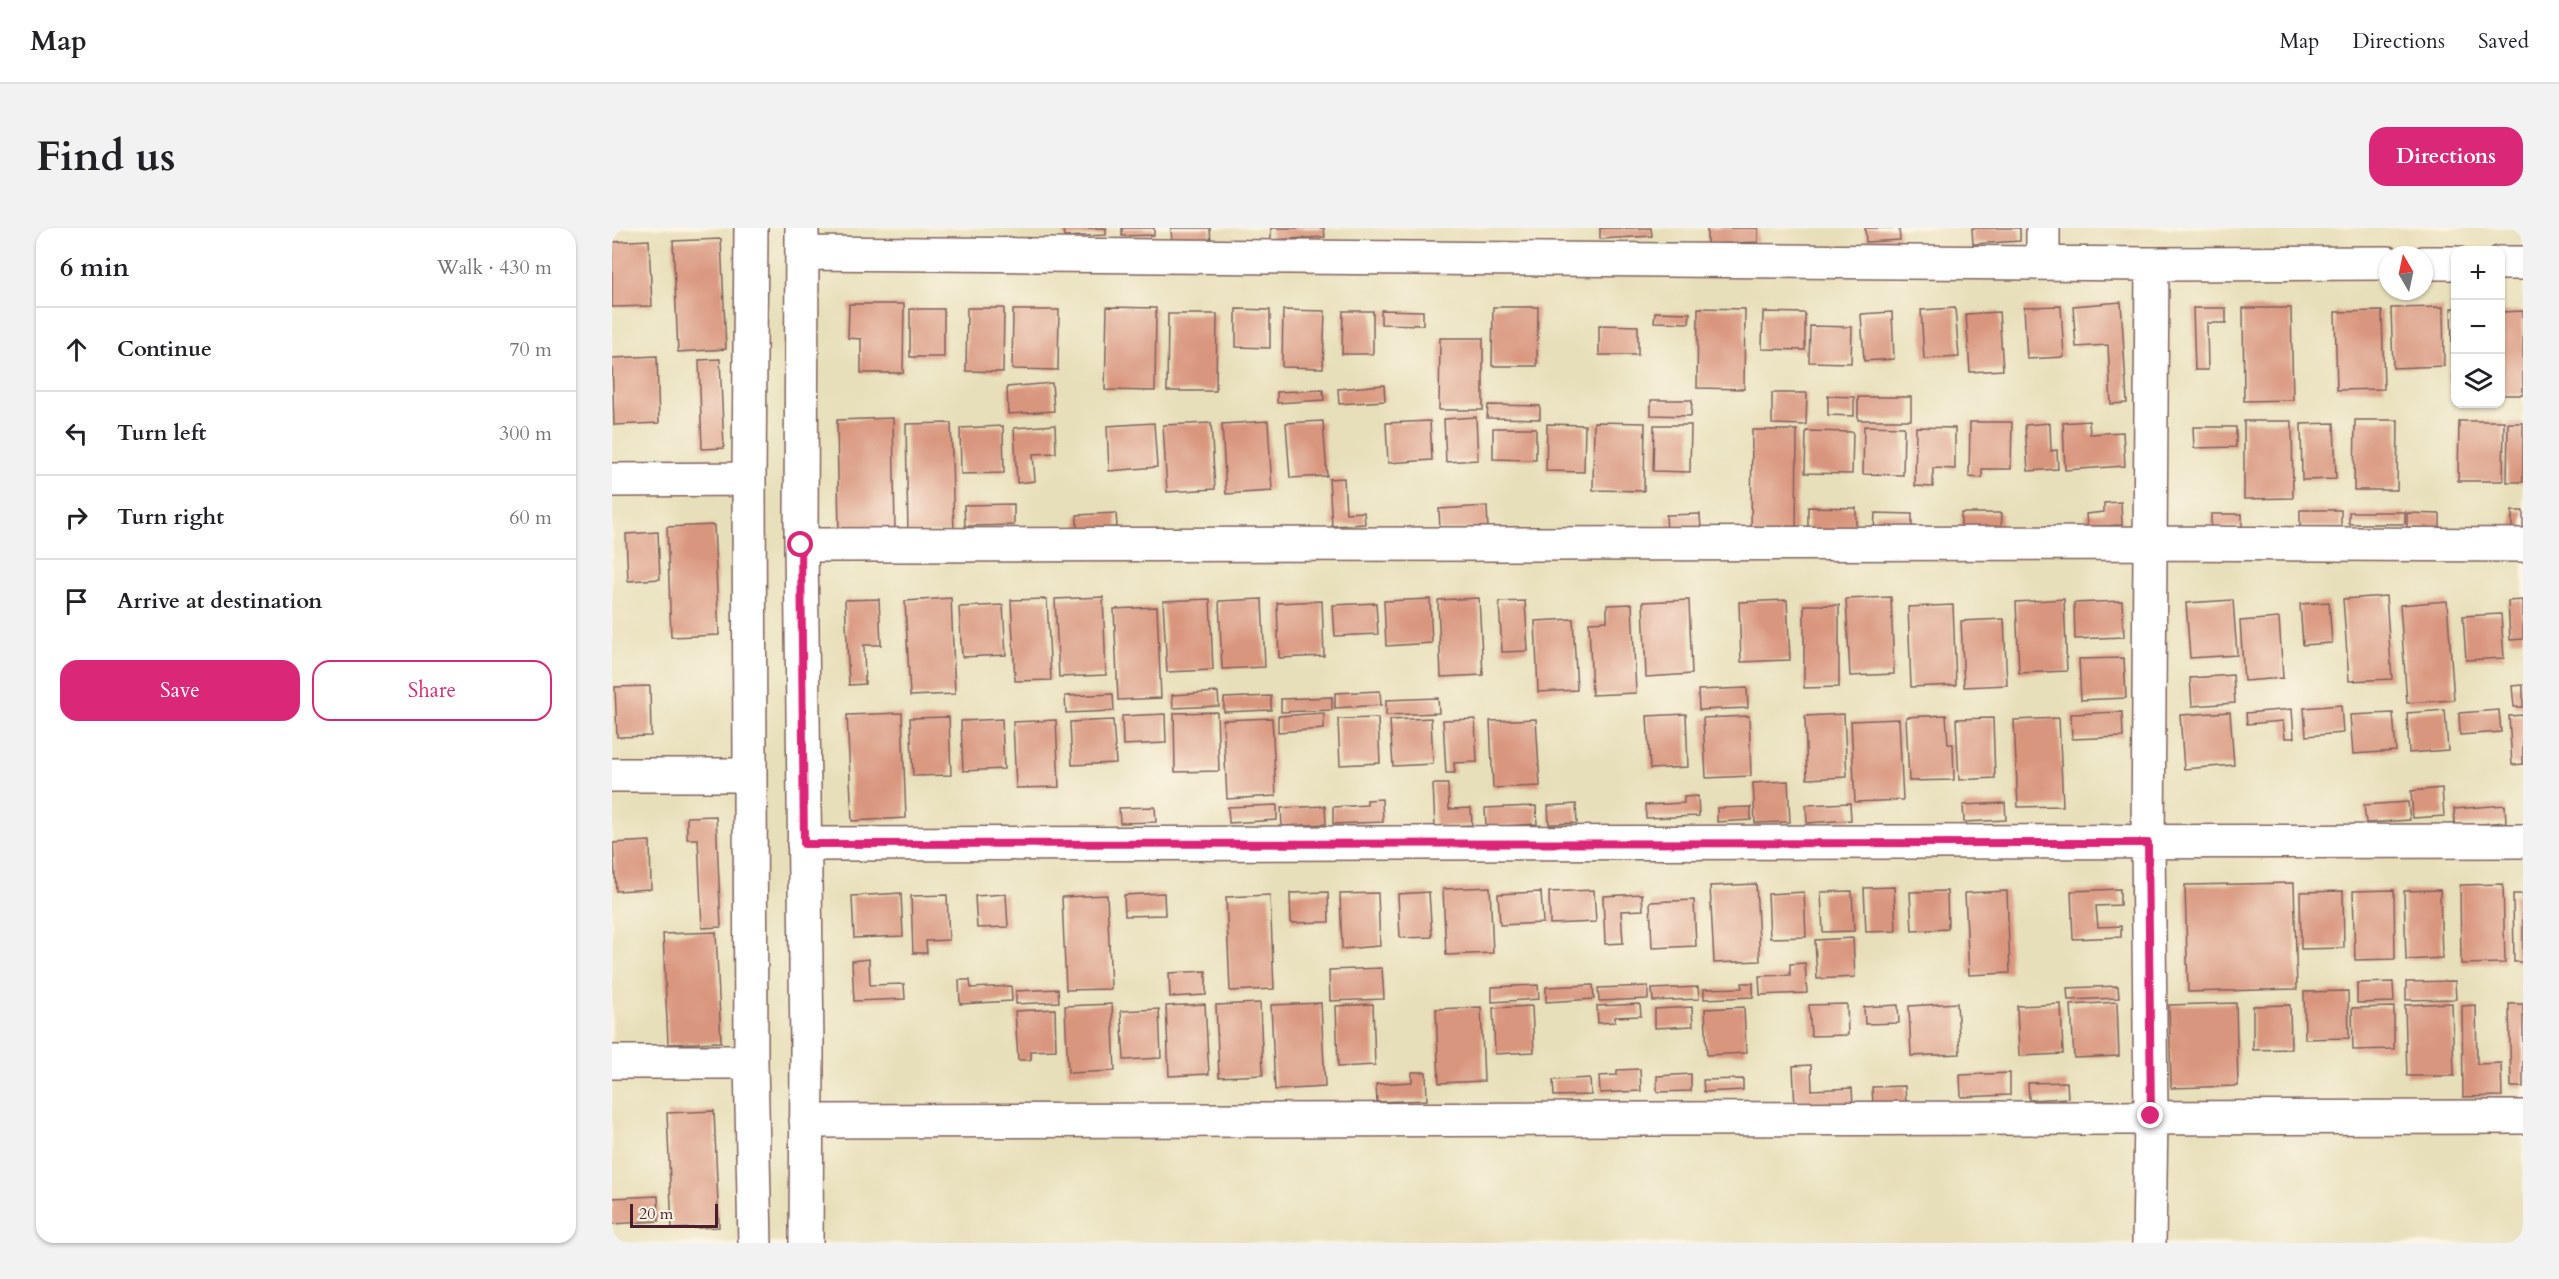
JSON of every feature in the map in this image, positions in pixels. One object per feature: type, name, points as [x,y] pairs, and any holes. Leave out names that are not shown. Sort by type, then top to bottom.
[{"type":"street","points":[[751,228],[750,775],[755,1243]]},
{"type":"street","points":[[2043,228],[2043,263]]},
{"type":"street","points":[[806,1243],[801,545],[802,240],[2043,263],[2379,263]]},
{"type":"street","points":[[2433,263],[2451,263]]},
{"type":"street","points":[[2505,263],[2523,263]]},
{"type":"street","points":[[2150,1243],[2148,843],[2151,264]]},
{"type":"street","points":[[612,480],[749,479]]},
{"type":"street","points":[[801,545],[2150,543],[2523,545]]},
{"type":"street","points":[[612,775],[750,775]]},
{"type":"street","points":[[804,844],[2523,841]]},
{"type":"street","points":[[612,1062],[752,1062]]},
{"type":"street","points":[[806,1121],[2151,1116],[2523,1117]]},
{"type":"building","points":[[1063,228],[1106,228],[1106,235],[1064,237]]},
{"type":"building","points":[[1122,228],[1154,228],[1154,235],[1122,236]]},
{"type":"building","points":[[1171,228],[1210,228],[1211,242],[1172,244]]},
{"type":"building","points":[[1271,228],[1324,228],[1325,237],[1271,240]]},
{"type":"building","points":[[1600,228],[1651,228],[1652,236],[1600,239]]},
{"type":"building","points":[[1707,228],[1758,228],[1758,242],[1707,244]]},
{"type":"building","points":[[1865,228],[1899,228],[1900,240],[1866,242]]},
{"type":"building","points":[[1972,228],[2020,228],[2020,241],[1973,244]]},
{"type":"building","points":[[721,239],[726,349],[678,352],[673,241]]},
{"type":"building","points":[[649,240],[652,306],[612,307],[612,242]]},
{"type":"building","points":[[2121,302],[2127,403],[2111,404],[2108,345],[2076,347],[2073,306]]},
{"type":"building","points":[[849,304],[904,304],[903,373],[861,373],[861,339],[848,338]]},
{"type":"building","points":[[2061,306],[2064,357],[2027,359],[2024,307]]},
{"type":"building","points":[[1107,307],[1156,308],[1155,391],[1105,390]]},
{"type":"building","points":[[1493,307],[1538,307],[1537,366],[1492,366]]},
{"type":"building","points":[[2443,307],[2444,366],[2393,368],[2391,308]]},
{"type":"building","points":[[967,308],[1004,308],[1003,372],[966,371]]},
{"type":"building","points":[[1698,308],[1745,309],[1744,389],[1697,388]]},
{"type":"building","points":[[1955,308],[1959,357],[1924,359],[1921,310]]},
{"type":"building","points":[[2193,308],[2226,308],[2226,323],[2207,323],[2208,370],[2195,370]]},
{"type":"building","points":[[2243,308],[2291,308],[2293,400],[2244,401]]},
{"type":"building","points":[[910,309],[944,309],[944,357],[910,357]]},
{"type":"building","points":[[1236,309],[1270,310],[1270,348],[1236,347]]},
{"type":"building","points":[[1013,310],[1059,310],[1058,370],[1012,369]]},
{"type":"building","points":[[1283,310],[1325,311],[1323,368],[1282,367]]},
{"type":"building","points":[[1381,310],[1423,311],[1423,325],[1381,324]]},
{"type":"building","points":[[1343,311],[1373,311],[1373,354],[1342,354]]},
{"type":"building","points":[[2382,311],[2384,389],[2337,390],[2335,312]]},
{"type":"building","points":[[2523,311],[2523,395],[2505,395],[2505,312]]},
{"type":"building","points":[[1655,312],[1690,313],[1689,323],[1654,322]]},
{"type":"building","points":[[1763,312],[1805,313],[1805,350],[1762,349]]},
{"type":"building","points":[[1892,312],[1894,359],[1864,361],[1861,314]]},
{"type":"building","points":[[1999,312],[2003,370],[1970,372],[1966,314]]},
{"type":"building","points":[[1168,314],[1217,314],[1216,391],[1167,391]]},
{"type":"building","points":[[1599,325],[1638,326],[1638,355],[1599,355]]},
{"type":"building","points":[[1810,326],[1852,327],[1851,363],[1809,362]]},
{"type":"building","points":[[1440,338],[1483,338],[1483,410],[1439,410]]},
{"type":"building","points":[[657,356],[659,423],[614,425],[612,358]]},
{"type":"building","points":[[720,359],[724,448],[702,449],[699,360]]},
{"type":"building","points":[[1052,383],[1054,411],[1008,414],[1007,387]]},
{"type":"building","points":[[1384,385],[1385,401],[1339,404],[1338,389]]},
{"type":"building","points":[[1323,390],[1324,400],[1277,403],[1277,392]]},
{"type":"building","points":[[1772,393],[1807,393],[1806,425],[1772,424]]},
{"type":"building","points":[[1828,396],[1854,397],[1854,416],[1828,415]]},
{"type":"building","points":[[1858,397],[1911,397],[1911,420],[1858,420]]},
{"type":"building","points":[[1651,400],[1692,400],[1691,416],[1651,415]]},
{"type":"building","points":[[1488,405],[1540,406],[1540,419],[1487,418]]},
{"type":"building","points":[[1476,417],[1478,460],[1446,462],[1444,419]]},
{"type":"building","points":[[893,418],[895,532],[839,534],[837,420]]},
{"type":"building","points":[[2355,420],[2398,420],[2397,490],[2354,490]]},
{"type":"building","points":[[1268,421],[1272,491],[1226,494],[1222,424]]},
{"type":"building","points":[[1323,421],[1327,476],[1290,478],[1286,423]]},
{"type":"building","points":[[1430,421],[1432,460],[1388,463],[1386,423]]},
{"type":"building","points":[[2089,421],[2090,434],[2123,432],[2125,466],[2065,470],[2063,423]]},
{"type":"building","points":[[2244,421],[2292,421],[2293,498],[2244,499]]},
{"type":"building","points":[[2459,421],[2504,421],[2503,481],[2458,481]]},
{"type":"building","points":[[1594,422],[1645,423],[1644,491],[1593,490]]},
{"type":"building","points":[[1970,422],[2012,422],[2011,469],[1982,469],[1982,478],[1969,477]]},
{"type":"building","points":[[951,423],[954,532],[908,533],[906,424]]},
{"type":"building","points":[[1154,423],[1157,467],[1109,471],[1107,426]]},
{"type":"building","points":[[1211,423],[1215,489],[1167,492],[1163,425]]},
{"type":"building","points":[[2050,423],[2051,451],[2057,450],[2058,469],[2028,471],[2025,425]]},
{"type":"building","points":[[2334,423],[2336,479],[2302,480],[2301,424]]},
{"type":"building","points":[[2508,423],[2523,423],[2523,482],[2507,482]]},
{"type":"building","points":[[1547,424],[1585,425],[1584,472],[1546,471]]},
{"type":"building","points":[[1055,425],[1056,453],[1033,454],[1035,481],[1017,483],[1014,428]]},
{"type":"building","points":[[1654,425],[1691,425],[1690,472],[1653,471]]},
{"type":"building","points":[[1003,426],[1004,473],[961,474],[960,428]]},
{"type":"building","points":[[1864,426],[1904,427],[1903,475],[1863,474]]},
{"type":"building","points":[[1916,427],[1955,428],[1955,469],[1933,468],[1933,487],[1915,486]]},
{"type":"building","points":[[2193,427],[2236,427],[2236,447],[2194,448]]},
{"type":"building","points":[[1493,428],[1536,428],[1536,460],[1493,459]]},
{"type":"building","points":[[1752,430],[1797,430],[1796,536],[1751,536]]},
{"type":"building","points":[[1806,431],[1853,432],[1852,474],[1805,473]]},
{"type":"building","points":[[1344,478],[1346,513],[1364,512],[1365,524],[1332,526],[1329,479]]},
{"type":"building","points":[[2121,502],[2122,525],[2087,527],[2086,514],[2104,512],[2104,503]]},
{"type":"building","points":[[1014,504],[1014,525],[965,526],[964,505]]},
{"type":"building","points":[[1487,506],[1488,528],[1440,531],[1439,509]]},
{"type":"building","points":[[1808,507],[1856,508],[1856,534],[1808,534]]},
{"type":"building","points":[[2300,510],[2341,510],[2341,527],[2300,527]]},
{"type":"building","points":[[2512,511],[2523,511],[2523,533],[2512,533]]},
{"type":"building","points":[[2349,512],[2405,512],[2405,524],[2349,524]]},
{"type":"building","points":[[1116,513],[1117,527],[1077,530],[1077,515]]},
{"type":"building","points":[[1875,513],[1912,514],[1912,532],[1874,531]]},
{"type":"building","points":[[1961,513],[2002,513],[2001,530],[1961,529]]},
{"type":"building","points":[[2407,513],[2440,514],[2440,528],[2407,527]]},
{"type":"building","points":[[1700,514],[1701,530],[1667,532],[1666,515]]},
{"type":"building","points":[[2211,514],[2242,514],[2242,527],[2211,527]]},
{"type":"building","points":[[714,525],[719,635],[671,637],[667,527]]},
{"type":"building","points":[[658,532],[660,579],[628,581],[626,534]]},
{"type":"building","points":[[2386,596],[2392,679],[2349,681],[2343,599]]},
{"type":"building","points":[[1103,597],[1106,675],[1059,677],[1055,599]]},
{"type":"building","points":[[1891,597],[1894,674],[1850,676],[1846,599]]},
{"type":"building","points":[[951,598],[955,694],[910,696],[905,601]]},
{"type":"building","points":[[1479,598],[1483,675],[1441,677],[1438,600]]},
{"type":"building","points":[[879,599],[881,645],[864,645],[865,684],[849,685],[845,600]]},
{"type":"building","points":[[1047,599],[1051,680],[1015,681],[1011,600]]},
{"type":"building","points":[[1210,599],[1213,670],[1167,672],[1163,601]]},
{"type":"building","points":[[1262,599],[1265,667],[1222,669],[1219,601]]},
{"type":"building","points":[[1430,599],[1432,643],[1386,646],[1384,601]]},
{"type":"building","points":[[2064,599],[2067,671],[2019,673],[2016,602]]},
{"type":"building","points":[[1689,600],[1692,674],[1646,677],[1643,602]]},
{"type":"building","points":[[1787,600],[1790,660],[1741,662],[1739,602]]},
{"type":"building","points":[[2233,600],[2237,655],[2190,658],[2186,603]]},
{"type":"building","points":[[2523,600],[2523,639],[2510,640],[2508,601]]},
{"type":"building","points":[[1322,601],[1324,656],[1279,658],[1277,603]]},
{"type":"building","points":[[1525,601],[1528,651],[1502,652],[1499,602]]},
{"type":"building","points":[[2122,601],[2124,637],[2075,639],[2074,603]]},
{"type":"building","points":[[2447,601],[2454,700],[2407,703],[2400,605]]},
{"type":"building","points":[[2329,602],[2332,643],[2303,645],[2300,604]]},
{"type":"building","points":[[1376,603],[1378,634],[1335,636],[1333,605]]},
{"type":"building","points":[[1632,604],[1636,693],[1592,695],[1589,622],[1607,621],[1607,605]]},
{"type":"building","points":[[1003,605],[1006,655],[962,657],[959,607]]},
{"type":"building","points":[[1804,605],[1839,605],[1839,687],[1804,688]]},
{"type":"building","points":[[1953,605],[1956,685],[1911,687],[1908,607]]},
{"type":"building","points":[[1157,607],[1161,698],[1118,700],[1114,609]]},
{"type":"building","points":[[2501,614],[2504,658],[2466,660],[2463,616]]},
{"type":"building","points":[[2279,618],[2283,678],[2244,681],[2240,621]]},
{"type":"building","points":[[1573,619],[1577,690],[1538,692],[1535,621]]},
{"type":"building","points":[[2004,619],[2007,685],[1964,687],[1961,621]]},
{"type":"building","points":[[2124,658],[2126,698],[2081,700],[2079,659]]},
{"type":"building","points":[[2233,675],[2235,703],[2192,706],[2190,678]]},
{"type":"building","points":[[2523,685],[2523,707],[2514,707],[2512,686]]},
{"type":"building","points":[[650,686],[651,736],[617,737],[615,687]]},
{"type":"building","points":[[1747,688],[1748,708],[1699,710],[1698,690]]},
{"type":"building","points":[[1380,691],[1381,705],[1335,708],[1335,693]]},
{"type":"building","points":[[1218,692],[1219,706],[1173,708],[1172,695]]},
{"type":"building","points":[[1113,694],[1114,711],[1066,713],[1065,696]]},
{"type":"building","points":[[1271,696],[1271,710],[1224,712],[1224,698]]},
{"type":"building","points":[[1332,697],[1332,710],[1281,712],[1281,699]]},
{"type":"building","points":[[1438,698],[1439,713],[1386,715],[1386,700]]},
{"type":"building","points":[[2341,705],[2343,733],[2306,736],[2304,708]]},
{"type":"building","points":[[2292,709],[2294,738],[2285,738],[2283,721],[2247,724],[2246,713]]},
{"type":"building","points":[[2445,710],[2448,750],[2409,753],[2407,713]]},
{"type":"building","points":[[2499,710],[2501,732],[2460,735],[2459,713]]},
{"type":"building","points":[[1217,712],[1219,771],[1175,772],[1174,713]]},
{"type":"building","points":[[2122,712],[2123,737],[2072,739],[2071,714]]},
{"type":"building","points":[[2230,712],[2234,765],[2184,769],[2180,715]]},
{"type":"building","points":[[902,713],[906,818],[852,821],[847,715]]},
{"type":"building","points":[[1324,713],[1324,729],[1278,732],[1278,716]]},
{"type":"building","points":[[2393,713],[2396,751],[2353,754],[2350,715]]},
{"type":"building","points":[[1165,714],[1166,743],[1123,745],[1122,716]]},
{"type":"building","points":[[1686,714],[1688,767],[1650,769],[1647,716]]},
{"type":"building","points":[[1844,714],[1847,777],[1807,779],[1805,716]]},
{"type":"building","points":[[1946,715],[1948,744],[1953,744],[1954,780],[1909,781],[1906,717]]},
{"type":"building","points":[[2523,715],[2523,764],[2512,765],[2509,716]]},
{"type":"building","points":[[1749,716],[1751,776],[1706,778],[1703,718]]},
{"type":"building","points":[[949,717],[951,775],[913,776],[910,718]]},
{"type":"building","points":[[1272,718],[1276,796],[1227,799],[1223,720]]},
{"type":"building","points":[[1378,718],[1380,763],[1340,765],[1338,719]]},
{"type":"building","points":[[1431,718],[1433,764],[1393,766],[1390,720]]},
{"type":"building","points":[[1993,718],[1995,778],[1959,780],[1956,719]]},
{"type":"building","points":[[2059,718],[2063,806],[2018,807],[2014,720]]},
{"type":"building","points":[[1002,719],[1004,769],[963,771],[961,721]]},
{"type":"building","points":[[1475,719],[1477,762],[1454,763],[1455,773],[1446,773],[1443,720]]},
{"type":"building","points":[[1536,719],[1540,786],[1493,788],[1490,721]]},
{"type":"building","points":[[1899,719],[1903,800],[1855,802],[1851,721]]},
{"type":"building","points":[[1056,720],[1059,787],[1016,788],[1013,722]]},
{"type":"building","points":[[1113,720],[1116,763],[1072,765],[1070,722]]},
{"type":"building","points":[[1788,781],[1790,822],[1755,823],[1753,783]]},
{"type":"building","points":[[1433,784],[1448,784],[1449,809],[1471,808],[1472,825],[1435,827]]},
{"type":"building","points":[[2442,788],[2444,816],[2413,818],[2411,791]]},
{"type":"building","points":[[1698,796],[1699,816],[1646,818],[1645,805],[1684,803],[1684,797]]},
{"type":"building","points":[[1382,799],[1383,822],[1333,824],[1333,807],[1367,805],[1367,800]]},
{"type":"building","points":[[2408,802],[2410,820],[2366,823],[2364,805]]},
{"type":"building","points":[[1850,803],[1851,820],[1807,823],[1806,805]]},
{"type":"building","points":[[2005,803],[2006,820],[1964,822],[1963,805]]},
{"type":"building","points":[[1576,804],[1577,823],[1549,824],[1548,806]]},
{"type":"building","points":[[1277,805],[1277,820],[1229,823],[1228,807]]},
{"type":"building","points":[[2505,805],[2506,822],[2455,826],[2454,809]]},
{"type":"building","points":[[1325,806],[1326,824],[1282,826],[1281,808]]},
{"type":"building","points":[[1536,806],[1537,824],[1486,827],[1485,808]]},
{"type":"building","points":[[1155,807],[1156,822],[1120,823],[1119,808]]},
{"type":"building","points":[[1751,807],[1751,820],[1717,822],[1717,808]]},
{"type":"building","points":[[716,816],[721,927],[702,928],[698,839],[687,839],[687,817]]},
{"type":"building","points":[[650,841],[651,889],[616,891],[613,843]]},
{"type":"building","points":[[2294,883],[2297,989],[2188,992],[2185,885]]},
{"type":"building","points":[[1756,884],[1760,961],[1714,963],[1710,886]]},
{"type":"building","points":[[2503,884],[2505,963],[2461,964],[2460,885]]},
{"type":"building","points":[[1490,887],[1493,953],[1446,955],[1443,889]]},
{"type":"building","points":[[1894,887],[1896,931],[1866,932],[1864,888]]},
{"type":"building","points":[[2120,889],[2120,905],[2096,906],[2098,927],[2121,926],[2121,937],[2073,939],[2071,891]]},
{"type":"building","points":[[1594,890],[1596,922],[1550,924],[1549,892]]},
{"type":"building","points":[[2394,890],[2395,959],[2355,960],[2353,891]]},
{"type":"building","points":[[2440,890],[2442,958],[2406,960],[2404,891]]},
{"type":"building","points":[[1852,891],[1854,931],[1823,932],[1821,892]]},
{"type":"building","points":[[1947,891],[1948,929],[1912,931],[1910,892]]},
{"type":"building","points":[[2007,891],[2010,973],[1969,975],[1965,893]]},
{"type":"building","points":[[2343,891],[2344,948],[2301,949],[2300,892]]},
{"type":"building","points":[[1328,892],[1329,922],[1291,923],[1290,893]]},
{"type":"building","points":[[1429,892],[1432,937],[1400,938],[1398,894]]},
{"type":"building","points":[[1541,892],[1543,923],[1500,925],[1498,894]]},
{"type":"building","points":[[1804,892],[1806,937],[1770,938],[1768,894]]},
{"type":"building","points":[[901,893],[903,936],[854,938],[852,896]]},
{"type":"building","points":[[1164,893],[1165,915],[1125,916],[1124,895]]},
{"type":"building","points":[[1378,893],[1380,946],[1342,949],[1340,894]]},
{"type":"building","points":[[1006,894],[1008,927],[977,928],[975,896]]},
{"type":"building","points":[[1642,894],[1643,910],[1621,911],[1623,943],[1605,944],[1603,896]]},
{"type":"building","points":[[2513,894],[2523,894],[2523,962],[2514,962]]},
{"type":"building","points":[[947,895],[949,940],[926,941],[927,953],[913,953],[911,896]]},
{"type":"building","points":[[1107,895],[1111,989],[1066,990],[1062,897]]},
{"type":"building","points":[[1270,895],[1274,989],[1230,991],[1226,897]]},
{"type":"building","points":[[1694,900],[1696,946],[1652,948],[1650,902]]},
{"type":"building","points":[[716,932],[721,1042],[668,1044],[663,934]]},
{"type":"building","points":[[1853,938],[1855,977],[1817,979],[1815,940]]},
{"type":"building","points":[[869,959],[870,985],[904,984],[905,999],[854,1001],[852,961]]},
{"type":"building","points":[[1805,963],[1807,993],[1760,995],[1759,976],[1790,975],[1790,964]]},
{"type":"building","points":[[1382,968],[1384,999],[1330,1001],[1329,970]]},
{"type":"building","points":[[1206,971],[1206,995],[1170,997],[1169,973]]},
{"type":"building","points":[[959,980],[970,980],[971,988],[1011,986],[1012,1001],[960,1004]]},
{"type":"building","points":[[2455,981],[2456,999],[2406,1000],[2406,982]]},
{"type":"building","points":[[2393,982],[2394,1002],[2357,1003],[2357,983]]},
{"type":"building","points":[[1742,983],[1753,983],[1753,997],[1704,999],[1704,989],[1742,988]]},
{"type":"building","points":[[1538,985],[1539,999],[1492,1002],[1492,987]]},
{"type":"building","points":[[1593,985],[1594,999],[1546,1002],[1546,987]]},
{"type":"building","points":[[1648,986],[1648,999],[1599,1001],[1598,988]]},
{"type":"building","points":[[2118,986],[2119,998],[2068,1000],[2067,988]]},
{"type":"building","points":[[1698,987],[1699,999],[1653,1001],[1652,989]]},
{"type":"building","points":[[1058,989],[1059,1002],[1016,1004],[1016,991]]},
{"type":"building","points":[[2348,991],[2349,1038],[2305,1039],[2304,992]]},
{"type":"building","points":[[2117,1002],[2119,1056],[2074,1058],[2071,1005]]},
{"type":"building","points":[[1260,1003],[1263,1075],[1219,1077],[1216,1005]]},
{"type":"building","points":[[1321,1003],[1325,1087],[1275,1090],[1271,1005]]},
{"type":"building","points":[[1957,1003],[1960,1054],[1911,1056],[1909,1006]]},
{"type":"building","points":[[2236,1003],[2238,1086],[2171,1088],[2169,1005]]},
{"type":"building","points":[[2452,1003],[2454,1076],[2407,1076],[2405,1005]]},
{"type":"building","points":[[1112,1004],[1115,1071],[1068,1073],[1065,1006]]},
{"type":"building","points":[[1205,1004],[1209,1074],[1169,1076],[1166,1006]]},
{"type":"building","points":[[1373,1004],[1375,1065],[1338,1067],[1336,1006]]},
{"type":"building","points":[[1640,1004],[1641,1016],[1615,1017],[1615,1022],[1598,1023],[1597,1006]]},
{"type":"building","points":[[1847,1004],[1848,1035],[1811,1036],[1809,1005]]},
{"type":"building","points":[[2061,1004],[2063,1054],[2019,1056],[2017,1006]]},
{"type":"building","points":[[2509,1004],[2523,1004],[2523,1087],[2511,1087]]},
{"type":"building","points":[[1898,1005],[1899,1023],[1865,1024],[1864,1007]]},
{"type":"building","points":[[2290,1005],[2291,1049],[2253,1050],[2253,1006]]},
{"type":"building","points":[[2476,1005],[2477,1064],[2501,1063],[2502,1096],[2463,1097],[2462,1006]]},
{"type":"building","points":[[1532,1006],[1534,1052],[1495,1054],[1493,1008]]},
{"type":"building","points":[[1481,1007],[1484,1081],[1439,1083],[1436,1009]]},
{"type":"building","points":[[1692,1007],[1693,1026],[1655,1028],[1655,1009]]},
{"type":"building","points":[[1744,1007],[1746,1053],[1707,1055],[1705,1009]]},
{"type":"building","points":[[2394,1007],[2394,1049],[2353,1050],[2352,1008]]},
{"type":"building","points":[[1055,1009],[1056,1050],[1031,1051],[1031,1060],[1018,1060],[1015,1011]]},
{"type":"building","points":[[1159,1009],[1161,1058],[1124,1060],[1121,1011]]},
{"type":"building","points":[[1811,1065],[1812,1090],[1852,1088],[1853,1106],[1795,1109],[1793,1066]]},
{"type":"building","points":[[1640,1069],[1641,1091],[1600,1093],[1599,1076],[1617,1075],[1617,1070]]},
{"type":"building","points":[[1412,1072],[1426,1072],[1427,1100],[1377,1102],[1376,1084],[1412,1082]]},
{"type":"building","points":[[2010,1073],[2010,1095],[1961,1097],[1960,1075]]},
{"type":"building","points":[[1691,1074],[1691,1091],[1657,1092],[1657,1076]]},
{"type":"building","points":[[1590,1078],[1591,1095],[1554,1096],[1553,1080]]},
{"type":"building","points":[[1743,1079],[1743,1090],[1704,1092],[1703,1080]]},
{"type":"building","points":[[2067,1082],[2068,1098],[2029,1100],[2028,1083]]},
{"type":"building","points":[[1905,1086],[1906,1103],[1873,1104],[1872,1087]]},
{"type":"building","points":[[714,1111],[719,1227],[672,1229],[667,1113]]},
{"type":"building","points":[[658,1196],[659,1221],[612,1224],[612,1198]]},
{"type":"route","points":[[801,545],[804,844],[2148,843],[2151,1116]]}]
